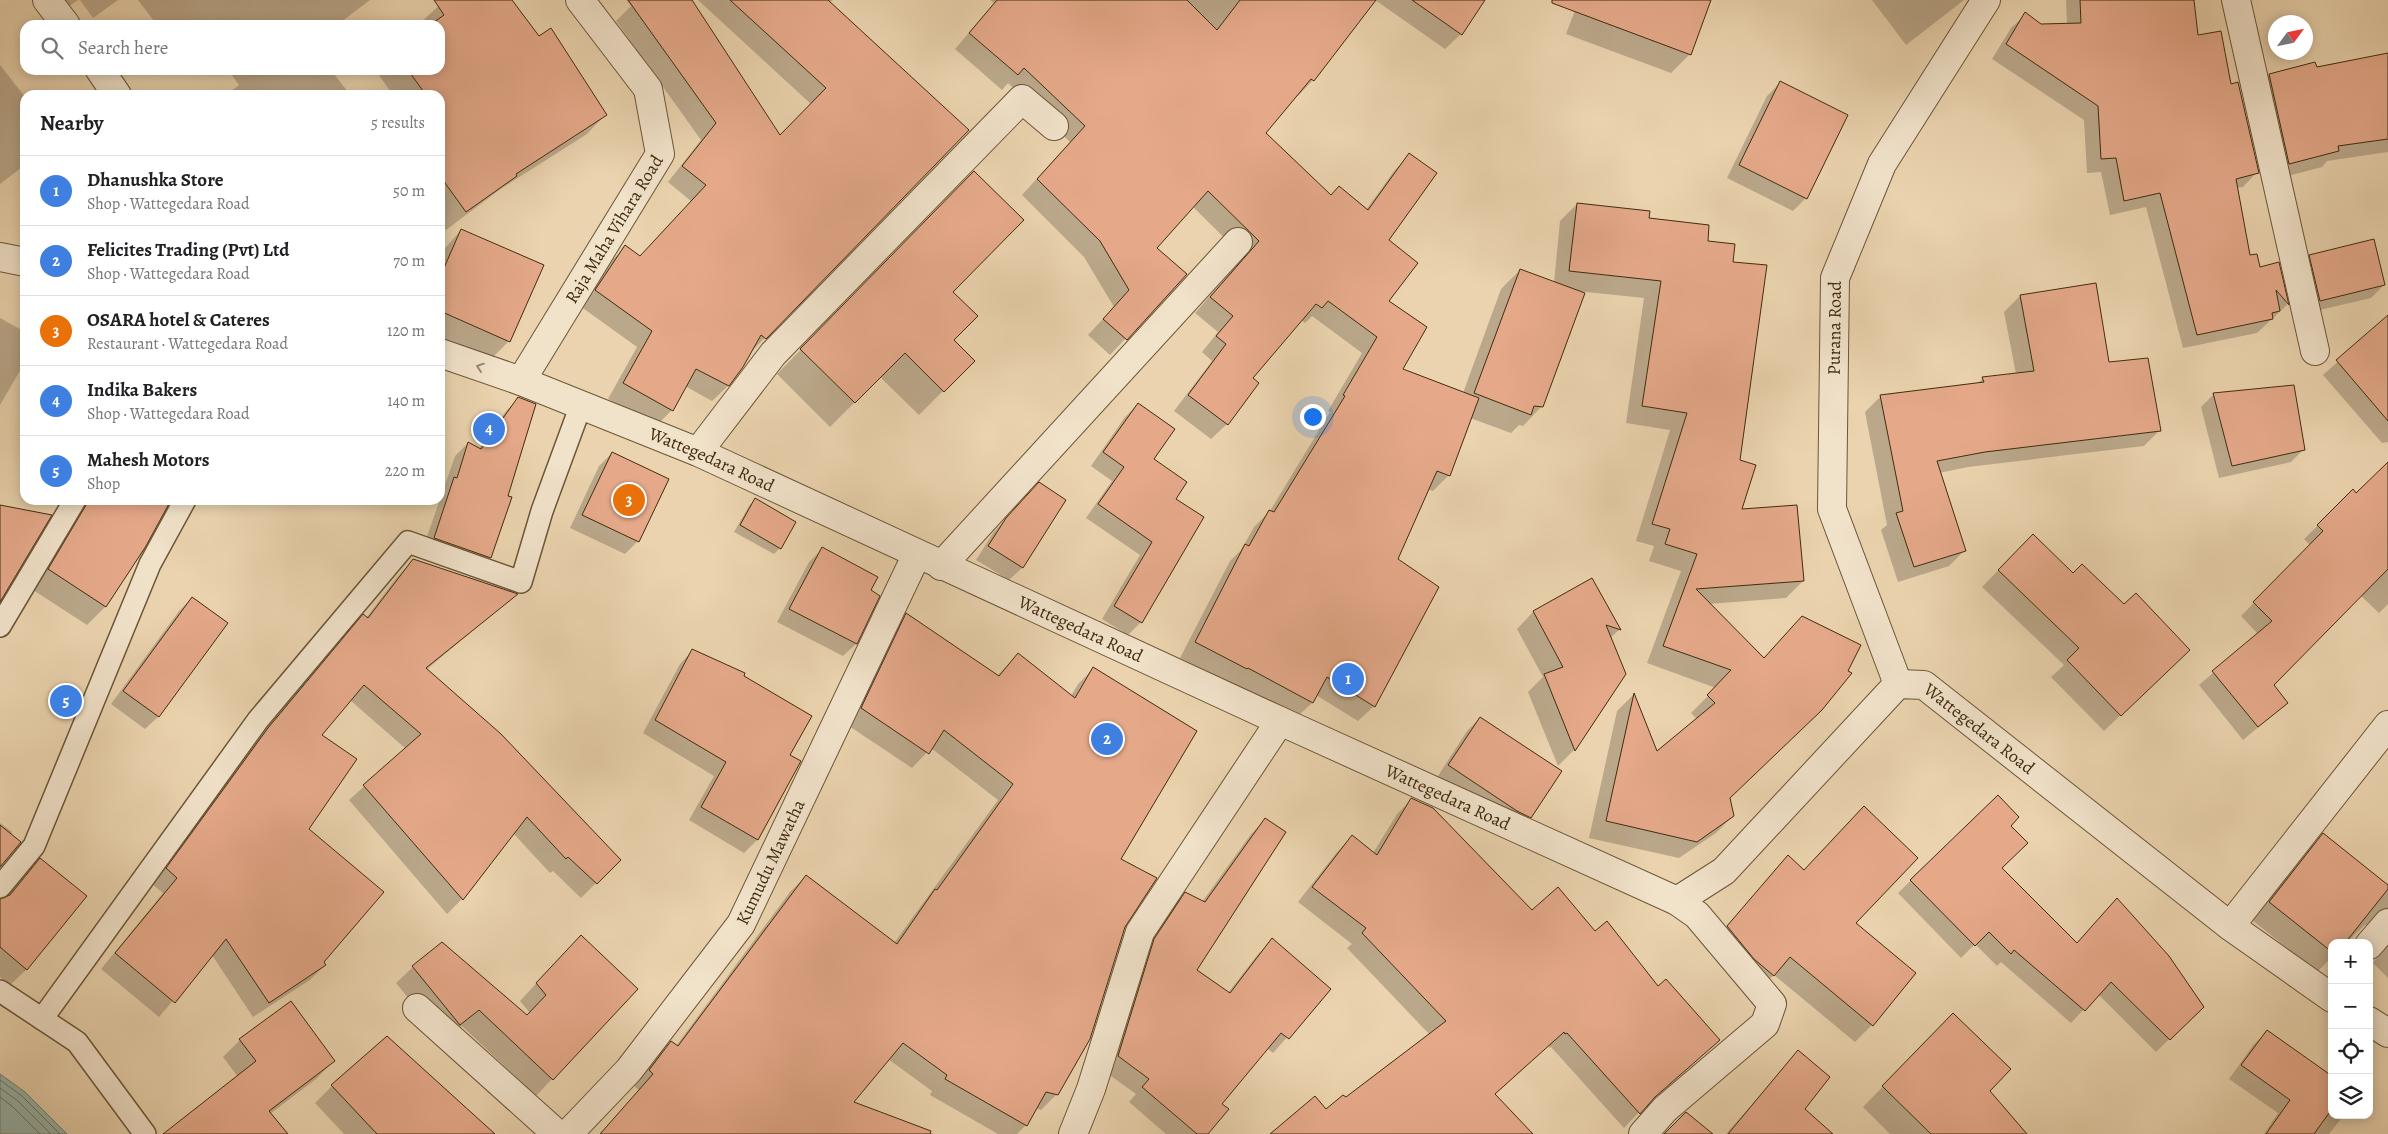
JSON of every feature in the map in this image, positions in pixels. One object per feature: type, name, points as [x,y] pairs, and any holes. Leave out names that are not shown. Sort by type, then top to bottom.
[{"type":"street","points":[[47,0],[62,20]]},
{"type":"street","name":"Raja Maha Vihara Road","points":[[521,381],[660,154],[648,89],[580,0]]},
{"type":"street","name":"Purana Road","points":[[1898,684],[1832,509],[1835,278],[1882,164],[1986,0]]},
{"type":"street","points":[[2236,0],[2315,351]]},
{"type":"street","points":[[103,75],[114,90]]},
{"type":"street","points":[[698,452],[773,354],[1022,99],[1054,126]]},
{"type":"street","name":"Kumudu Mawatha","points":[[568,1134],[630,1070],[741,924],[929,560],[1238,242]]},
{"type":"street","points":[[0,257],[20,261]]},
{"type":"street","name":"Wattegedara Road","points":[[445,355],[521,381],[698,452],[1280,721],[1678,901],[1697,915],[1772,1004],[1764,1024],[1665,1109],[1643,1134]]},
{"type":"street","points":[[1678,901],[1724,872],[1898,684]]},
{"type":"street","name":"Wattegedara Road","points":[[1898,684],[1924,684],[2230,926],[2328,993]]},
{"type":"street","points":[[1073,1134],[1091,1089],[1140,932],[1280,721]]},
{"type":"street","points":[[2230,926],[2388,725]]},
{"type":"street","points":[[2373,940],[2388,923]]},
{"type":"street","points":[[416,1008],[557,1134]]},
{"type":"street","points":[[2373,1024],[2388,1033]]},
{"type":"lane","points":[[42,1019],[258,720],[408,542],[521,582],[542,512],[581,405]]},
{"type":"lane","points":[[0,626],[72,505]]},
{"type":"lane","points":[[0,887],[34,846],[150,564],[182,505]]},
{"type":"lane","points":[[0,991],[77,1042],[145,1134]]},
{"type":"water","points":[[0,1074],[25,1092],[67,1134],[0,1134]]},
{"type":"building","points":[[434,0],[512,0],[539,36],[551,28],[607,115],[516,174],[517,176],[466,212],[445,183],[445,90],[422,90],[412,75],[445,75],[445,20],[437,20],[444,15]]},
{"type":"building","points":[[628,0],[692,0],[780,135],[826,88],[730,0],[828,0],[969,130],[766,339],[761,335],[743,367],[729,386],[696,369],[673,411],[623,383],[652,331],[595,290],[625,245],[640,256],[706,185],[682,166],[716,123]]},
{"type":"building","points":[[997,0],[1187,0],[1217,30],[1240,0],[1376,0],[1314,81],[1311,79],[1266,133],[1331,195],[1339,186],[1368,210],[1409,153],[1437,173],[1389,240],[1418,263],[1389,301],[1427,327],[1403,369],[1479,398],[1450,476],[1437,471],[1398,559],[1439,587],[1375,707],[1327,677],[1313,703],[1195,642],[1245,544],[1249,546],[1269,510],[1274,512],[1345,396],[1343,395],[1377,337],[1328,301],[1322,308],[1316,304],[1253,378],[1259,383],[1228,425],[1188,395],[1226,344],[1216,336],[1233,316],[1210,297],[1259,241],[1208,191],[1157,248],[1187,274],[1127,340],[1103,319],[1129,290],[1100,241],[1037,179],[1085,126],[1024,68],[1018,75],[969,33]]},
{"type":"building","points":[[1412,0],[1485,0],[1462,35]]},
{"type":"building","points":[[1552,0],[1711,0],[1691,55],[1552,3]]},
{"type":"building","points":[[2080,0],[2194,0],[2198,35],[2221,31],[2231,84],[2238,82],[2259,173],[2236,179],[2250,255],[2257,254],[2260,267],[2279,262],[2289,305],[2276,290],[2280,311],[2272,313],[2273,319],[2197,335],[2160,193],[2124,201],[2116,158],[2101,159],[2098,106],[2006,44],[2025,12],[2041,24],[2081,23]]},
{"type":"building","points":[[2388,53],[2388,139],[2338,146],[2339,151],[2289,164],[2269,74],[2315,62],[2317,67]]},
{"type":"building","points":[[1780,81],[1848,115],[1807,199],[1739,165]]},
{"type":"building","points":[[974,171],[1024,220],[953,292],[978,316],[954,340],[975,361],[944,392],[905,353],[855,403],[800,349]]},
{"type":"building","points":[[1577,203],[1650,211],[1649,218],[1709,225],[1708,241],[1735,244],[1733,262],[1767,265],[1740,460],[1756,465],[1742,509],[1797,505],[1804,581],[1696,589],[1764,658],[1802,616],[1861,645],[1848,671],[1852,673],[1822,710],[1730,798],[1734,816],[1697,842],[1606,821],[1634,693],[1657,751],[1715,703],[1707,695],[1731,670],[1663,646],[1697,554],[1665,544],[1670,529],[1652,524],[1687,413],[1642,406],[1661,281],[1569,271]]},
{"type":"building","points":[[461,229],[544,265],[510,342],[445,313],[445,266]]},
{"type":"building","points":[[2374,239],[2385,285],[2320,301],[2309,255]]},
{"type":"building","points":[[1520,269],[1585,293],[1543,407],[1534,406],[1531,415],[1474,393]]},
{"type":"building","points":[[2096,283],[2109,362],[2148,358],[2161,431],[1985,452],[1937,461],[1966,551],[1914,567],[1896,513],[1903,511],[1880,395],[1984,382],[1982,377],[2034,371],[2020,295]]},
{"type":"building","points":[[2388,315],[2388,421],[2336,360]]},
{"type":"building","points":[[2294,385],[2305,450],[2232,466],[2213,393]]},
{"type":"building","points":[[518,397],[536,404],[508,496],[512,497],[491,558],[434,538],[454,477],[457,478],[468,442],[481,449]]},
{"type":"building","points":[[1138,403],[1175,429],[1154,459],[1187,482],[1176,499],[1204,517],[1142,623],[1114,606],[1152,542],[1098,504],[1124,467],[1103,452]]},
{"type":"building","points":[[612,452],[669,479],[639,542],[582,515]]},
{"type":"building","points":[[2388,462],[2388,569],[2274,685],[2288,703],[2258,727],[2212,671],[2272,621],[2253,602],[2323,531],[2317,525],[2353,489],[2356,493]]},
{"type":"building","points":[[1039,482],[1066,500],[1023,568],[988,546],[1006,518]]},
{"type":"building","points":[[755,498],[796,522],[781,549],[740,525]]},
{"type":"building","points":[[0,505],[52,515],[0,602]]},
{"type":"building","points":[[86,505],[168,505],[146,546],[106,607],[48,569]]},
{"type":"building","points":[[2033,534],[2073,573],[2082,564],[2124,604],[2136,593],[2190,650],[2121,716],[2067,660],[2079,648],[1998,570]]},
{"type":"building","points":[[822,547],[878,577],[871,590],[880,596],[857,644],[789,609]]},
{"type":"building","points":[[413,559],[518,594],[426,668],[501,734],[621,860],[597,884],[568,857],[566,859],[527,817],[463,900],[363,785],[421,734],[364,685],[322,735],[357,759],[309,829],[384,892],[324,962],[326,965],[269,1003],[226,939],[175,1003],[115,953],[177,878],[166,868],[268,728],[363,614],[368,618]]},
{"type":"building","points":[[1592,578],[1621,630],[1606,625],[1626,674],[1575,751],[1544,674],[1563,667],[1533,611]]},
{"type":"building","points":[[192,597],[228,623],[159,717],[123,691]]},
{"type":"building","points":[[906,613],[999,676],[1018,653],[1075,698],[1093,667],[1197,731],[1121,859],[1157,878],[1125,927],[1090,1039],[1058,1095],[1046,1092],[1027,1126],[945,1079],[947,1075],[903,1043],[854,1102],[931,1131],[930,1134],[600,1134],[653,1074],[649,1070],[671,1041],[678,1046],[806,875],[897,944],[935,889],[937,890],[1013,784],[944,730],[929,754],[861,708]]},
{"type":"building","points":[[692,649],[745,673],[744,676],[812,716],[790,755],[801,761],[758,840],[701,807],[726,762],[655,720]]},
{"type":"building","points":[[1480,717],[1562,771],[1531,818],[1517,811],[1448,765]]},
{"type":"building","points":[[1998,795],[2019,817],[2011,826],[2028,843],[2002,868],[2077,943],[2117,898],[2169,956],[2204,1007],[2170,1040],[2111,982],[2085,1011],[2014,950],[2011,954],[1989,932],[1975,946],[1910,880]]},
{"type":"building","points":[[1411,798],[1433,808],[1532,910],[1558,887],[1595,931],[1607,921],[1658,986],[1666,979],[1720,1040],[1655,1097],[1640,1114],[1567,1033],[1565,1034],[1564,1032],[1495,1094],[1533,1134],[1270,1134],[1315,1096],[1326,1109],[1343,1095],[1346,1097],[1446,1021],[1362,933],[1366,928],[1312,887],[1352,835],[1377,855]]},
{"type":"building","points":[[1864,806],[1918,858],[1856,923],[1916,973],[1873,1026],[1790,957],[1774,976],[1754,959],[1727,926],[1788,855],[1804,870]]},
{"type":"building","points":[[1265,818],[1286,832],[1197,970],[1230,993],[1272,938],[1331,989],[1289,1039],[1281,1033],[1222,1104],[1229,1109],[1208,1134],[1197,1134],[1142,1087],[1149,1079],[1118,1056],[1154,939],[1185,892],[1205,902]]},
{"type":"building","points":[[0,825],[21,842],[0,867]]},
{"type":"building","points":[[2323,833],[2388,885],[2388,889],[2348,939],[2328,939],[2328,949],[2269,902]]},
{"type":"building","points":[[40,858],[87,896],[27,970],[0,947],[0,899],[10,895]]},
{"type":"building","points":[[581,935],[638,989],[553,1080],[479,1010],[460,1025],[412,966],[442,942],[527,1015],[546,995],[536,983]]},
{"type":"building","points":[[291,1001],[335,1061],[269,1111],[288,1134],[163,1134],[256,1061],[239,1039]]},
{"type":"building","points":[[1953,1013],[2011,1069],[1990,1091],[2027,1134],[1931,1134],[1882,1086]]},
{"type":"building","points":[[2267,1030],[2328,1073],[2328,1115],[2314,1134],[2266,1134],[2290,1100],[2241,1065]]},
{"type":"building","points":[[387,1036],[495,1134],[377,1134],[331,1085]]},
{"type":"building","points":[[1798,1050],[1830,1077],[1805,1109],[1833,1134],[1728,1134]]},
{"type":"building","points":[[1686,1112],[1713,1134],[1664,1134]]},
{"type":"place","name":"Indika Bakers","points":[[489,429]]},
{"type":"place","name":"OSARA hotel & Cateres","points":[[629,500]]},
{"type":"place","name":"Dhanushka Store","points":[[1348,679]]},
{"type":"place","name":"Mahesh Motors","points":[[66,701]]},
{"type":"place","name":"Felicites Trading (Pvt) Ltd","points":[[1107,739]]}]
